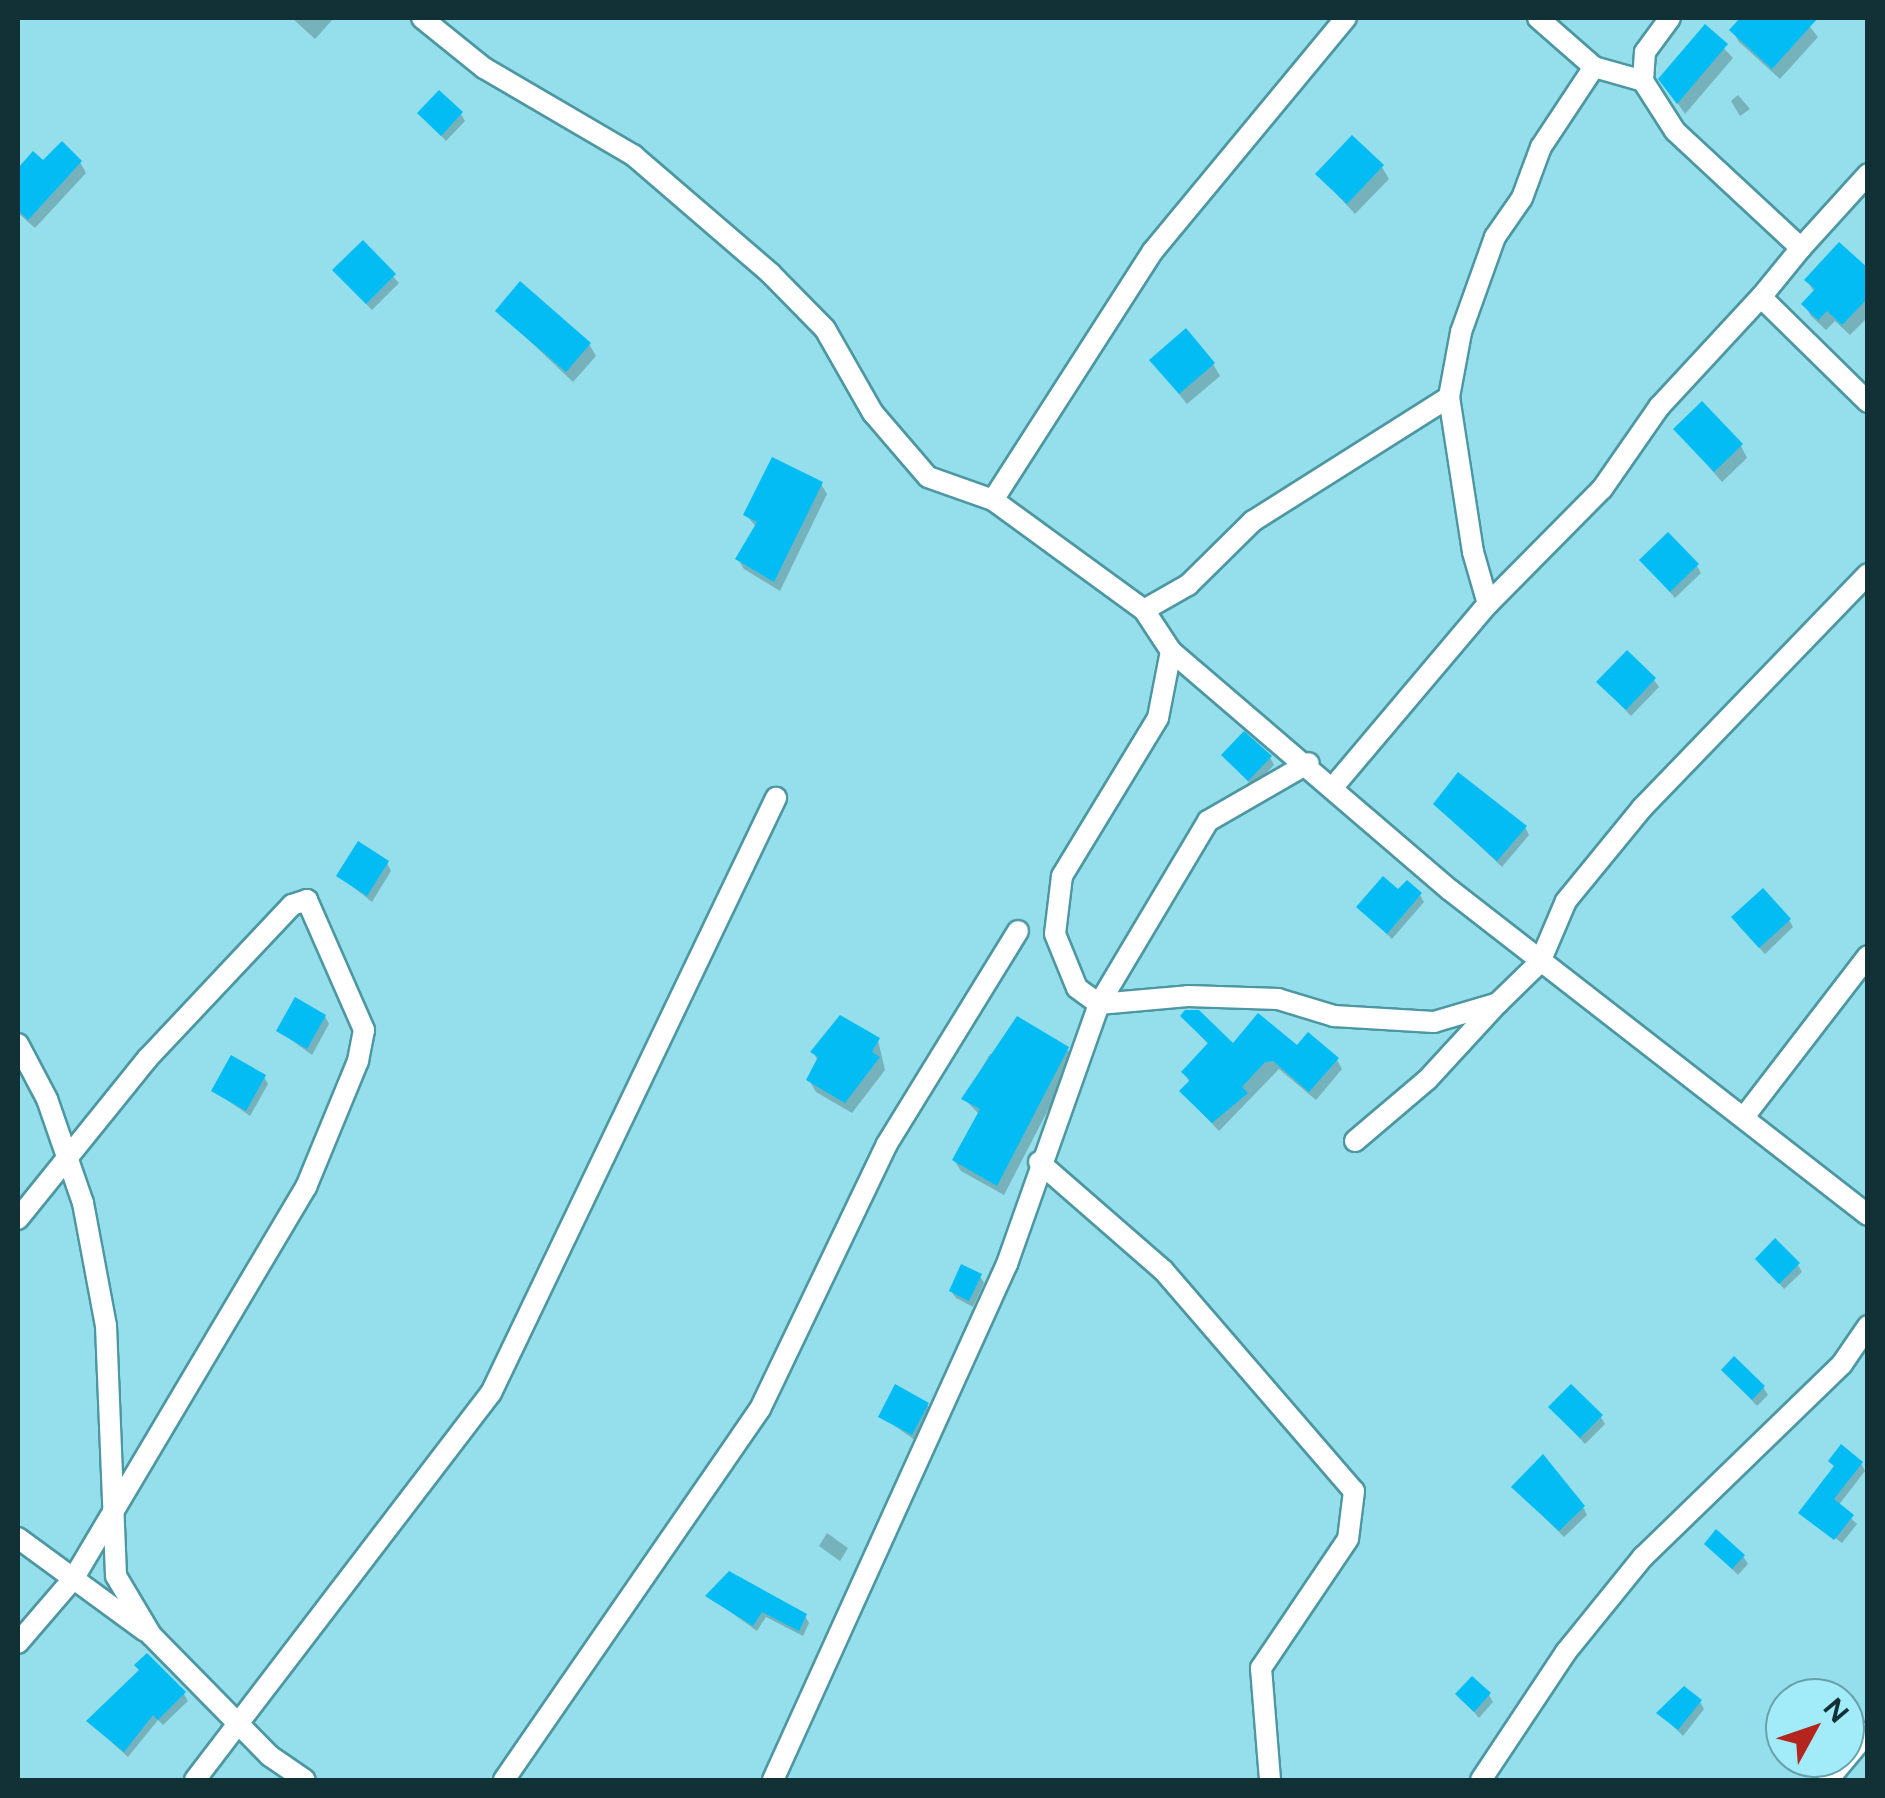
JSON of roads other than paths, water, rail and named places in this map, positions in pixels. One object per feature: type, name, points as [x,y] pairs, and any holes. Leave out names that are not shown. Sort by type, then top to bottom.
[{"type":"street","points":[[422,18],[484,68],[633,155],[825,329],[873,413],[928,477],[993,500],[1144,610],[1171,651],[1309,763],[1540,962],[1868,1215]]},
{"type":"street","points":[[993,500],[1153,251],[1346,18]]},
{"type":"street","points":[[1538,18],[1594,67],[1643,81]]},
{"type":"street","points":[[1670,18],[1645,52],[1643,81],[1675,130],[1801,248]]},
{"type":"street","points":[[1488,604],[1473,552],[1449,397],[1461,332],[1495,238],[1522,198],[1542,147],[1594,67]]},
{"type":"street","points":[[1334,786],[1488,604],[1602,488],[1658,406],[1761,297],[1868,174]]},
{"type":"street","points":[[1761,297],[1868,402]]},
{"type":"street","points":[[1144,610],[1188,585],[1252,522],[1449,397]]},
{"type":"street","points":[[1355,1141],[1428,1080],[1540,962],[1566,901],[1642,808],[1868,574]]},
{"type":"street","points":[[1171,651],[1158,718],[1062,876],[1055,934],[1077,988],[1099,1004],[1188,996],[1278,1000],[1334,1016],[1434,1022],[1498,1004]]},
{"type":"street","points":[[773,1780],[940,1421],[1007,1264],[1038,1162],[1091,1039],[1099,1004],[1208,821],[1309,763]]},
{"type":"street","points":[[195,1780],[492,1393],[776,798]]},
{"type":"street","points":[[18,1220],[67,1156],[200,1003],[292,905],[307,900],[364,1030],[358,1061],[306,1187],[73,1579],[18,1643]]},
{"type":"street","points":[[504,1780],[760,1409],[887,1144],[1018,932]]},
{"type":"street","points":[[1744,1118],[1868,956]]},
{"type":"street","points":[[18,1044],[48,1099],[83,1202],[106,1326],[116,1576],[151,1636]]},
{"type":"street","points":[[1038,1162],[1163,1270],[1354,1491],[1348,1539],[1261,1668],[1270,1780]]},
{"type":"street","points":[[1481,1780],[1566,1652],[1643,1557],[1842,1364],[1868,1326]]},
{"type":"street","points":[[18,1538],[151,1636],[240,1725],[305,1780]]},
{"type":"street","points":[[1828,1780],[1868,1732]]}]
